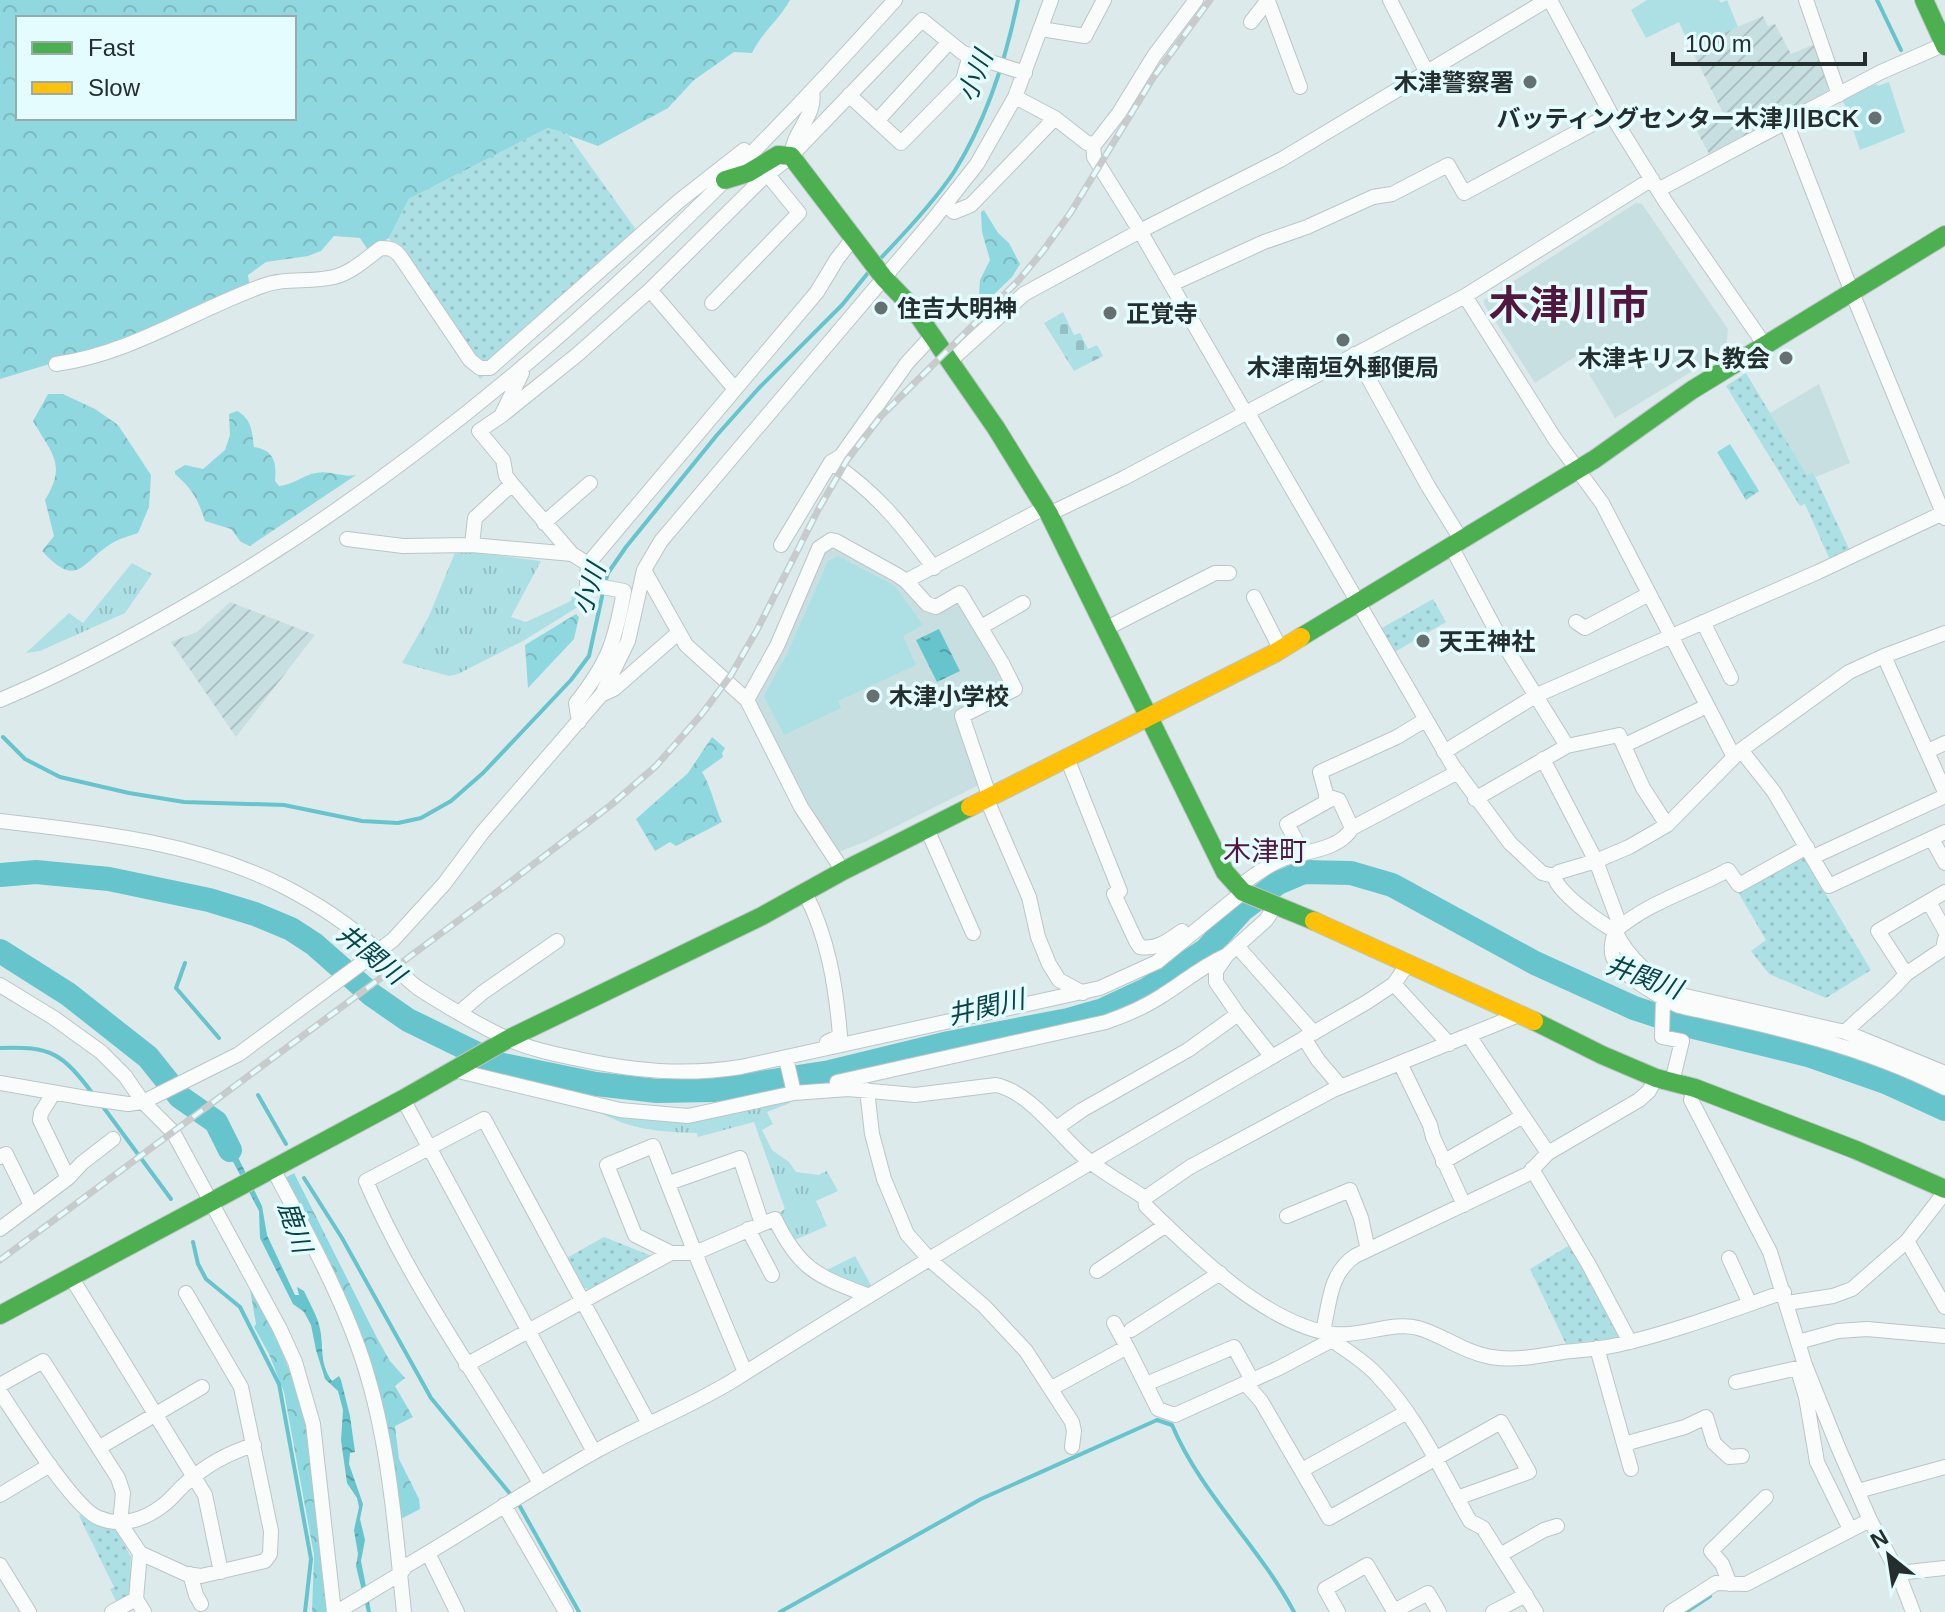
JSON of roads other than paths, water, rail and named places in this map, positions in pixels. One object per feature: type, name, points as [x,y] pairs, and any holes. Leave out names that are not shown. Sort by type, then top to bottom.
[{"type":"main road","points":[[1924,0],[1945,45]]},
{"type":"main road","points":[[725,180],[748,173],[778,155],[791,156],[882,274],[913,308],[996,428],[1047,511],[1225,872],[1243,890],[1521,1014],[1602,1055],[1856,1150],[1945,1190]]},
{"type":"main road","points":[[0,1315],[505,1041],[762,916],[843,871],[1281,650],[1578,469],[1764,344],[1945,235]]},
{"type":"street","points":[[0,700],[99,654],[279,550],[388,474],[525,365],[640,265],[812,91],[895,0]]},
{"type":"street","points":[[0,1083],[128,1104],[146,1100],[239,1054],[393,940],[444,884],[482,833],[602,694],[628,641],[644,570],[661,541],[882,274],[946,205],[977,164],[1015,97],[1051,0]]},
{"type":"street","points":[[1041,29],[1085,36],[1104,0]]},
{"type":"street","points":[[1093,144],[1099,141],[1154,56],[1196,0]]},
{"type":"street","points":[[1251,22],[1268,0]]},
{"type":"street","points":[[1268,0],[1300,87]]},
{"type":"street","points":[[1390,0],[1426,71]]},
{"type":"street","points":[[950,361],[1024,294],[1282,159],[1544,0]]},
{"type":"street","points":[[1550,0],[1611,114],[1655,185],[1764,344]]},
{"type":"street","points":[[1806,0],[1839,95]]},
{"type":"street","points":[[588,564],[572,554],[512,484],[506,476],[503,460],[479,431],[578,354],[650,290],[791,156],[922,20],[963,53],[1025,73]]},
{"type":"street","points":[[877,121],[949,42]]},
{"type":"street","points":[[906,581],[1247,413],[1465,296],[1655,185],[1881,72],[1945,45]]},
{"type":"street","points":[[849,95],[901,143],[963,80],[976,57]]},
{"type":"street","points":[[791,156],[792,144],[813,108],[812,91]]},
{"type":"street","points":[[1015,97],[1055,118],[1093,144]]},
{"type":"street","points":[[1172,284],[1373,197],[1392,194],[1448,165],[1464,193],[1611,114]]},
{"type":"street","points":[[946,205],[954,212],[971,205],[1055,118]]},
{"type":"street","points":[[1444,752],[1537,695],[1944,516],[1786,122]]},
{"type":"street","points":[[56,364],[89,357],[159,332],[275,282],[334,277],[347,272],[381,248],[386,248],[400,256],[470,360],[480,368],[490,368],[679,201],[739,154],[769,135]]},
{"type":"street","points":[[1093,144],[1094,157],[1172,284],[1444,752],[1475,799],[1510,843],[1542,873],[1554,876]]},
{"type":"street","points":[[712,303],[799,213],[768,175]]},
{"type":"street","points":[[579,722],[576,703],[601,670],[616,635],[624,591],[587,584],[588,564],[817,292],[837,259],[858,242]]},
{"type":"street","points":[[650,290],[735,389]]},
{"type":"street","points":[[1465,296],[1555,439],[1602,503],[1707,706],[1738,754],[1774,792],[1829,886],[1938,836],[1945,863]]},
{"type":"street","points":[[781,545],[831,462],[841,456],[907,363],[932,336]]},
{"type":"street","points":[[1355,354],[1428,486],[1500,638],[1567,746]]},
{"type":"street","points":[[501,416],[525,365]]},
{"type":"street","points":[[831,462],[860,482],[891,511],[934,568]]},
{"type":"street","points":[[544,523],[590,483]]},
{"type":"street","points":[[472,545],[475,518],[512,484]]},
{"type":"street","points":[[347,539],[403,546],[472,545],[572,554]]},
{"type":"street","points":[[747,700],[777,646],[819,548],[831,540],[906,581],[927,604],[936,607],[960,593],[1015,689],[962,716],[988,799],[1024,885],[1042,948],[1055,975],[1083,993]]},
{"type":"street","points":[[644,570],[686,645],[747,700],[801,807],[843,871]]},
{"type":"street","points":[[1107,628],[1215,573],[1229,573]]},
{"type":"street","points":[[1576,622],[1585,628],[1649,594]]},
{"type":"street","points":[[1254,597],[1281,650]]},
{"type":"street","points":[[981,627],[1023,603]]},
{"type":"street","points":[[1703,622],[1731,678]]},
{"type":"street","points":[[602,694],[614,689],[678,633]]},
{"type":"street","points":[[1554,876],[1629,847],[1667,825],[1738,754],[1849,672],[1945,633]]},
{"type":"street","points":[[1615,931],[1679,891],[1692,890],[1728,870],[1739,885],[1944,786],[1884,656]]},
{"type":"street","points":[[1625,745],[1654,734],[1707,706]]},
{"type":"street","points":[[1303,853],[1287,824],[1328,801],[1320,772],[1397,737],[1425,720]]},
{"type":"street","points":[[1475,799],[1567,746],[1615,734],[1625,745],[1643,788],[1667,825]]},
{"type":"street","points":[[1928,751],[1945,743]]},
{"type":"street","points":[[1067,758],[1120,891],[1114,894],[1140,947],[1160,945],[1209,911],[1228,905]]},
{"type":"street","points":[[1543,759],[1596,861],[1618,920],[1612,951],[1615,962],[1663,1003],[1834,1042],[1905,1068],[1945,1088]]},
{"type":"street","points":[[0,821],[126,837],[177,848],[280,885],[347,926],[373,954],[412,983],[505,1041],[647,1072],[707,1073],[786,1060],[1083,993],[1132,975],[1157,962],[1280,859],[1333,843],[1352,828],[1458,772]]},
{"type":"street","points":[[1326,796],[1339,800],[1352,828]]},
{"type":"street","points":[[927,829],[973,933]]},
{"type":"street","points":[[1554,876],[1558,885],[1600,922],[1615,931],[1633,959],[1659,983],[1681,995],[1845,1032],[1945,1073]]},
{"type":"street","points":[[1906,974],[1878,931],[1945,892]]},
{"type":"street","points":[[786,1060],[840,1036],[828,947],[805,893]]},
{"type":"street","points":[[1929,902],[1945,931]]},
{"type":"street","points":[[1272,1057],[1238,1014],[1215,978],[1216,971],[1232,950],[1266,920],[1273,904]]},
{"type":"street","points":[[1845,1032],[1862,1014],[1889,995],[1906,974],[1943,949],[1945,939]]},
{"type":"street","points":[[460,1012],[557,941]]},
{"type":"street","points":[[1232,950],[1309,1036],[1318,1060],[1341,1087]]},
{"type":"street","points":[[462,1066],[620,1110],[688,1116],[1106,1022],[1134,1012],[1164,995],[1232,950]]},
{"type":"street","points":[[0,985],[92,1044],[125,1076],[173,1132],[215,1200],[280,1329],[305,1392],[313,1424],[339,1610],[540,1483],[745,1372],[1309,1036],[1394,984],[1407,965]]},
{"type":"street","points":[[1394,984],[1449,1044]]},
{"type":"street","points":[[1329,1335],[1335,1276],[1344,1264],[1532,1169],[1548,1153],[1639,1100],[1664,1080],[1682,1041],[1662,1037],[1663,1003]]},
{"type":"street","points":[[1058,1127],[1188,1050],[1238,1014]]},
{"type":"street","points":[[1145,1198],[1190,1167],[1341,1087],[1521,1014]]},
{"type":"street","points":[[1469,1036],[1548,1153]]},
{"type":"street","points":[[786,1060],[793,1091]]},
{"type":"street","points":[[1400,1063],[1464,1205]]},
{"type":"street","points":[[793,1091],[867,1090],[915,1095],[996,1085],[1007,1087],[1058,1127],[1092,1163],[1145,1198],[1146,1206],[1220,1273],[1273,1312],[1329,1335],[1374,1371],[1407,1412],[1470,1521],[1483,1528],[1536,1612]]},
{"type":"street","points":[[1695,1088],[1691,1100],[1770,1252],[1786,1298],[1803,1366],[1913,1612]]},
{"type":"street","points":[[867,1090],[872,1134],[884,1179],[907,1234],[930,1260],[984,1306],[1026,1351],[1072,1422],[1072,1447]]},
{"type":"street","points":[[53,1094],[40,1120],[68,1178]]},
{"type":"street","points":[[403,1099],[594,1452]]},
{"type":"street","points":[[1443,1162],[1523,1116]]},
{"type":"street","points":[[540,1483],[466,1365],[382,1219],[366,1181],[484,1119],[648,1422]]},
{"type":"street","points":[[0,1229],[68,1178],[113,1139]]},
{"type":"street","points":[[745,1372],[695,1253],[653,1146],[607,1165],[635,1235],[671,1253],[695,1253],[775,1219],[788,1244],[818,1275],[869,1296]]},
{"type":"street","points":[[0,1157],[6,1154],[31,1205]]},
{"type":"street","points":[[669,1183],[740,1158],[762,1224]]},
{"type":"street","points":[[1532,1169],[1630,1342]]},
{"type":"street","points":[[269,1170],[329,1281],[370,1382],[384,1453],[395,1576],[404,1612]]},
{"type":"street","points":[[1287,1216],[1350,1190],[1361,1218],[1368,1250]]},
{"type":"street","points":[[1114,1323],[1158,1409],[1175,1415],[1248,1382],[1329,1335],[1417,1328],[1466,1351],[1493,1358],[1522,1358],[1597,1348],[1630,1342],[1750,1304],[1786,1298],[1833,1296],[1852,1289],[1907,1241],[1945,1190]]},
{"type":"street","points":[[1097,1271],[1166,1225]]},
{"type":"street","points":[[748,1229],[772,1275]]},
{"type":"street","points":[[1907,1241],[1945,1307]]},
{"type":"street","points":[[466,1365],[671,1253]]},
{"type":"street","points":[[1729,1258],[1750,1304]]},
{"type":"street","points":[[1131,1330],[1220,1273]]},
{"type":"street","points":[[71,1277],[205,1495],[221,1572]]},
{"type":"street","points":[[0,1385],[43,1361],[118,1478],[123,1493],[120,1523],[140,1553],[201,1576],[265,1561],[270,1554],[271,1531],[241,1387],[186,1293]]},
{"type":"street","points":[[1798,1342],[1838,1331],[1867,1329],[1945,1336]]},
{"type":"street","points":[[1052,1388],[1127,1347]]},
{"type":"street","points":[[1146,1384],[1234,1347],[1248,1382],[1329,1518],[1501,1422],[1529,1472],[1457,1498]]},
{"type":"street","points":[[1597,1348],[1631,1469]]},
{"type":"street","points":[[1736,1382],[1803,1366]]},
{"type":"street","points":[[1803,1366],[1800,1377],[1817,1462],[1850,1529]]},
{"type":"street","points":[[100,1447],[202,1387]]},
{"type":"street","points":[[0,1392],[50,1465],[96,1518],[120,1523],[138,1519],[164,1505],[216,1459],[254,1445]]},
{"type":"street","points":[[1302,1470],[1407,1412]]},
{"type":"street","points":[[1624,1444],[1685,1427],[1706,1417],[1714,1443],[1729,1457],[1742,1456]]},
{"type":"street","points":[[0,1495],[50,1465]]},
{"type":"street","points":[[1858,1491],[1945,1467]]},
{"type":"street","points":[[1730,1584],[1722,1564],[1711,1551],[1766,1497]]},
{"type":"street","points":[[511,1501],[566,1612]]},
{"type":"street","points":[[1671,1612],[1716,1583],[1746,1584],[1870,1520]]},
{"type":"street","points":[[1500,1555],[1557,1526]]},
{"type":"street","points":[[112,1612],[140,1605],[140,1553]]},
{"type":"street","points":[[428,1553],[457,1612]]},
{"type":"street","points":[[1338,1612],[1325,1589],[1367,1565],[1394,1611],[1428,1593],[1439,1612]]},
{"type":"street","points":[[1898,1573],[1945,1568]]},
{"type":"street","points":[[3,1574],[29,1612]]},
{"type":"street","points":[[190,1574],[201,1604]]},
{"type":"street","points":[[1493,1612],[1526,1595]]},
{"type":"water","points":[[939,629],[960,671],[937,682],[916,640]]},
{"type":"water","points":[[216,1122],[227,1135],[262,1206],[267,1235],[295,1295],[299,1295],[297,1287],[304,1291],[315,1315],[328,1374],[332,1381],[339,1376],[341,1380],[355,1452],[350,1453],[349,1464],[363,1504],[360,1519],[365,1540],[361,1561],[371,1612],[367,1612],[356,1566],[358,1554],[354,1530],[359,1507],[347,1483],[341,1440],[343,1410],[338,1391],[325,1379],[311,1325],[304,1312],[293,1304],[260,1238],[259,1211],[220,1137]]},
{"type":"waterway","name":"小川","points":[[878,261],[937,195],[976,132],[994,89],[1018,0]]},
{"type":"waterway","name":"小川","points":[[1877,0],[1901,50]]},
{"type":"waterway","name":"小川","points":[[605,583],[608,573],[626,547],[717,435],[842,305],[872,268]]},
{"type":"waterway","name":"小川","points":[[3,737],[25,759],[60,777],[129,793],[184,802],[284,805],[362,821],[398,823],[421,818],[451,801],[483,773],[571,680],[589,656],[603,592]]},
{"type":"waterway","name":"井関川","points":[[0,875],[36,872],[109,879],[209,900],[255,914],[291,929],[314,944],[372,995],[408,1020],[498,1064],[596,1084],[657,1091],[715,1090],[830,1072],[1103,1010],[1146,990],[1206,950],[1242,910],[1278,883],[1304,872],[1351,873],[1392,885],[1535,963],[1634,1008],[1686,1025],[1808,1055],[1888,1083],[1945,1109]]},
{"type":"waterway","name":"鹿川","points":[[0,951],[68,994],[148,1057],[180,1097],[216,1122],[230,1150]]},
{"type":"waterway","points":[[185,963],[176,988],[219,1038]]},
{"type":"waterway","points":[[0,1048],[32,1049],[54,1055],[73,1069],[93,1094]]},
{"type":"waterway","points":[[258,1095],[286,1144]]},
{"type":"waterway","points":[[101,1104],[171,1199]]},
{"type":"waterway","points":[[304,1178],[342,1238],[431,1398],[512,1496]]},
{"type":"waterway","points":[[193,1242],[198,1264],[206,1279],[240,1307],[279,1384],[311,1559],[305,1612]]},
{"type":"waterway","points":[[780,1612],[981,1499],[1157,1420],[1172,1425],[1198,1474],[1294,1612]]},
{"type":"waterway","points":[[518,1503],[579,1612]]},
{"type":"waterway","points":[[1686,1612],[1710,1596]]},
{"type":"railway","points":[[0,1260],[509,883],[611,805],[656,766],[731,675],[847,460],[881,416],[1018,281],[1043,251],[1071,212],[1153,78],[1210,0]]},
{"type":"place","name":"木津警察署","points":[[1530,82]]},
{"type":"place","name":"バッティングセンター木津川BCK","points":[[1875,118]]},
{"type":"place","name":"住吉大明神","points":[[881,308]]},
{"type":"place","name":"正覚寺","points":[[1110,313]]},
{"type":"place","name":"木津南垣外郵便局","points":[[1343,340]]},
{"type":"place","name":"木津キリスト教会","points":[[1786,358]]},
{"type":"place","name":"天王神社","points":[[1423,641]]},
{"type":"place","name":"木津小学校","points":[[873,696]]},
{"type":"district","name":"木津川市","points":[[1569,305]]},
{"type":"district","name":"木津町","points":[[1265,851]]}]
